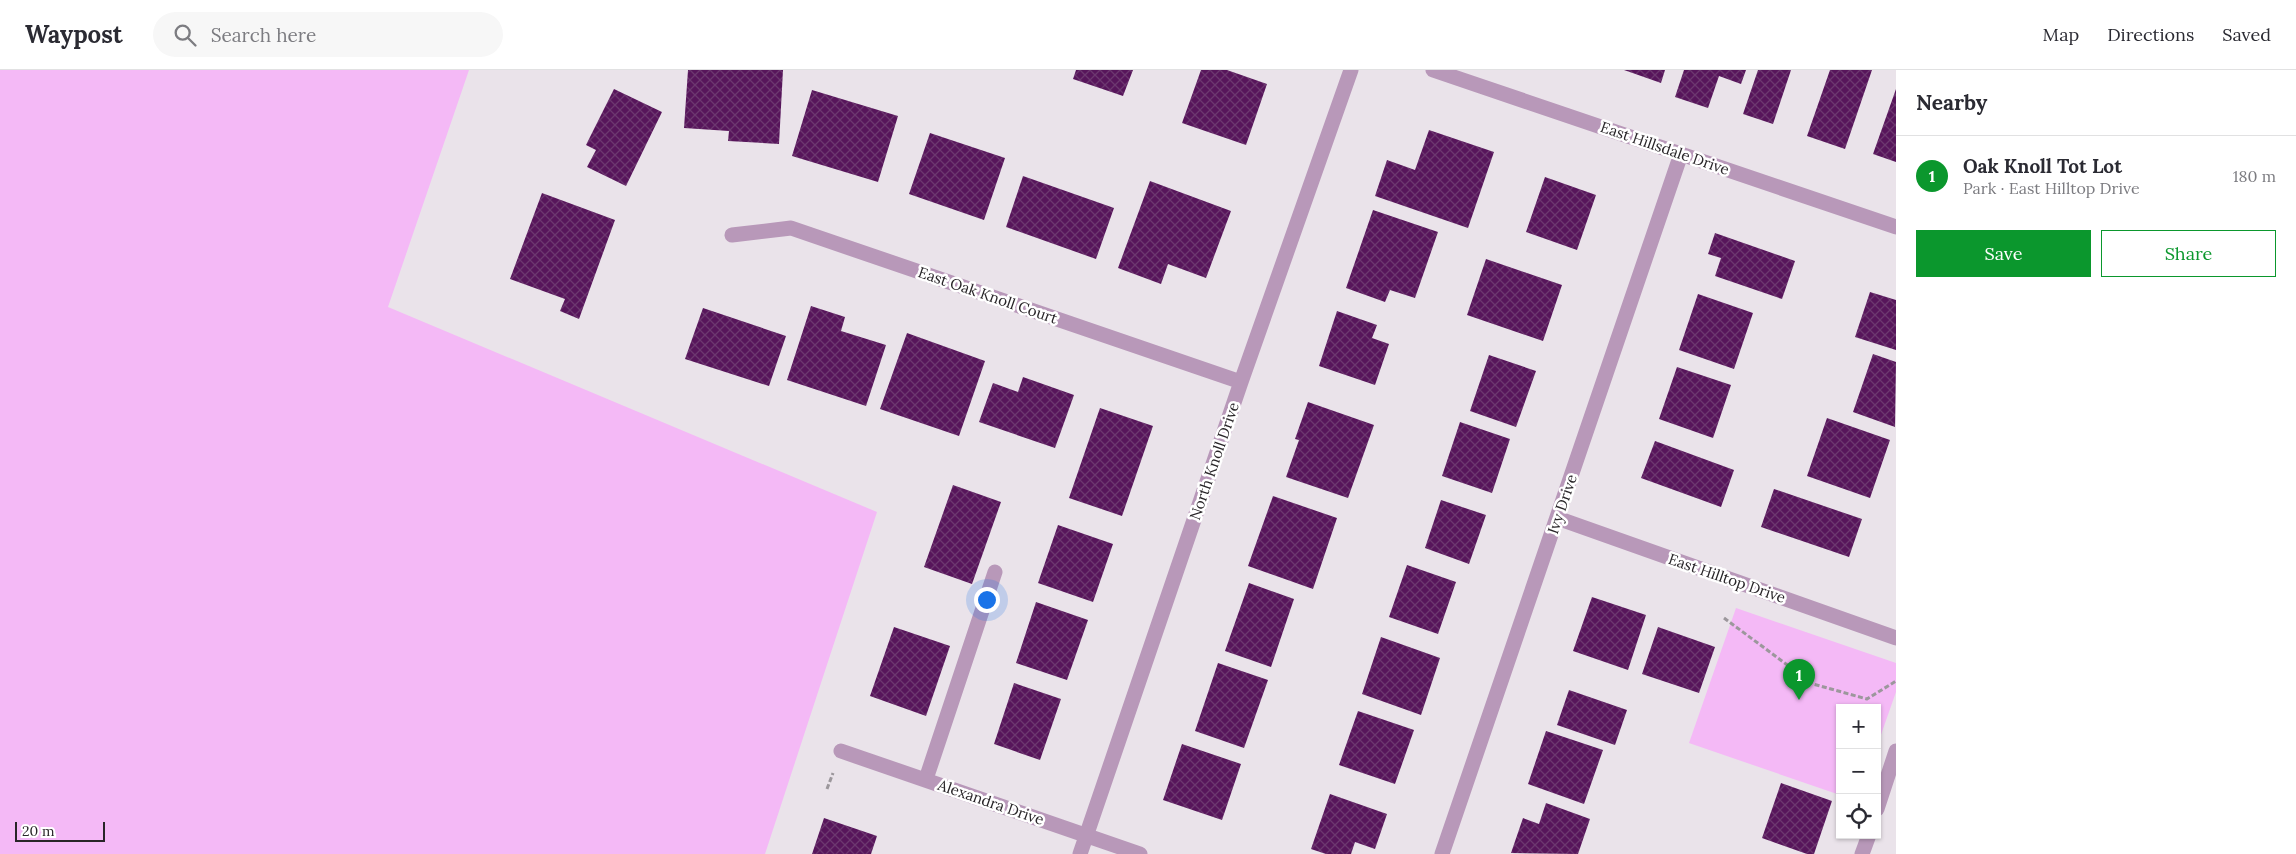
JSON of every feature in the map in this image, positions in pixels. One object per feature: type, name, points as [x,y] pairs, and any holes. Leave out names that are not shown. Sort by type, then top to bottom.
[{"type":"street","name":"North Knoll Drive","points":[[1080,854],[1241,382],[1351,70]]},
{"type":"street","name":"East Hillsdale Drive","points":[[1433,70],[1896,227]]},
{"type":"street","name":"Ivy Drive","points":[[1442,854],[1681,154]]},
{"type":"street","name":"East Oak Knoll Court","points":[[732,236],[791,228],[1241,382]]},
{"type":"street","name":"East Hilltop Drive","points":[[1557,518],[1895,634]]},
{"type":"street","points":[[926,779],[995,572]]},
{"type":"street","name":"Alexandra Drive","points":[[840,751],[1140,854]]},
{"type":"street","points":[[1881,797],[1896,751]]},
{"type":"street","points":[[1862,854],[1867,839]]},
{"type":"path","points":[[1724,618],[1813,684],[1867,698],[1896,681]]},
{"type":"shaded area","points":[[0,70],[469,70],[388,307],[877,512],[765,854],[0,854]]},
{"type":"shaded area","points":[[1736,608],[1896,663],[1896,692],[1881,735],[1881,704],[1836,704],[1836,794],[1689,743]]},
{"type":"building","points":[[688,70],[783,70],[779,144],[728,141],[729,131],[684,128]]},
{"type":"building","points":[[1076,70],[1133,70],[1123,96],[1073,79]]},
{"type":"building","points":[[1201,70],[1227,70],[1267,84],[1246,145],[1182,123]]},
{"type":"building","points":[[1624,70],[1665,70],[1661,83]]},
{"type":"building","points":[[1684,70],[1746,70],[1741,84],[1719,76],[1708,108],[1675,97]]},
{"type":"building","points":[[1758,70],[1791,70],[1773,124],[1743,114]]},
{"type":"building","points":[[1830,70],[1872,70],[1845,149],[1807,136]]},
{"type":"building","points":[[614,89],[662,112],[626,186],[587,167],[596,150],[586,145]]},
{"type":"building","points":[[1896,89],[1896,162],[1873,154]]},
{"type":"building","points":[[812,90],[898,116],[878,182],[792,156]]},
{"type":"building","points":[[1429,130],[1494,152],[1468,228],[1375,196],[1387,160],[1415,170]]},
{"type":"building","points":[[930,133],[1005,158],[984,220],[909,194]]},
{"type":"building","points":[[1023,176],[1114,208],[1096,259],[1006,227]]},
{"type":"building","points":[[1545,177],[1596,195],[1577,250],[1526,232]]},
{"type":"building","points":[[1150,181],[1231,211],[1206,278],[1168,264],[1161,284],[1118,268]]},
{"type":"building","points":[[542,193],[615,220],[579,319],[560,311],[565,299],[510,279]]},
{"type":"building","points":[[1373,210],[1438,232],[1415,298],[1390,290],[1385,302],[1346,288]]},
{"type":"building","points":[[1715,233],[1795,261],[1782,299],[1715,276],[1721,258],[1708,254]]},
{"type":"building","points":[[1486,259],[1562,285],[1543,341],[1467,315]]},
{"type":"building","points":[[1870,292],[1896,300],[1896,350],[1855,337]]},
{"type":"building","points":[[1698,294],[1753,313],[1734,369],[1679,350]]},
{"type":"building","points":[[811,306],[845,317],[841,331],[886,345],[866,406],[787,380]]},
{"type":"building","points":[[703,308],[786,336],[769,386],[685,359]]},
{"type":"building","points":[[1337,311],[1377,325],[1372,338],[1389,344],[1375,385],[1319,366]]},
{"type":"building","points":[[907,333],[985,361],[959,436],[880,409]]},
{"type":"building","points":[[1873,354],[1896,362],[1895,427],[1853,412]]},
{"type":"building","points":[[1489,355],[1536,371],[1516,427],[1470,411]]},
{"type":"building","points":[[1677,367],[1731,385],[1713,438],[1659,419]]},
{"type":"building","points":[[1023,377],[1074,395],[1055,448],[979,422],[993,383],[1018,392]]},
{"type":"building","points":[[1308,402],[1374,425],[1348,498],[1286,477],[1299,440],[1295,439]]},
{"type":"building","points":[[1100,408],[1153,426],[1122,516],[1069,498]]},
{"type":"building","points":[[1827,418],[1890,440],[1870,498],[1807,476]]},
{"type":"building","points":[[1460,422],[1510,439],[1492,493],[1442,476]]},
{"type":"building","points":[[1655,441],[1734,470],[1721,507],[1641,478]]},
{"type":"building","points":[[953,485],[1001,502],[972,584],[924,567]]},
{"type":"building","points":[[1774,489],[1862,519],[1849,557],[1761,527]]},
{"type":"building","points":[[1273,496],[1337,518],[1313,589],[1248,566]]},
{"type":"building","points":[[1441,500],[1486,515],[1469,564],[1425,548]]},
{"type":"building","points":[[1058,525],[1113,544],[1093,602],[1038,583]]},
{"type":"building","points":[[1407,565],[1456,582],[1438,634],[1389,617]]},
{"type":"building","points":[[1249,583],[1294,599],[1271,667],[1225,651]]},
{"type":"building","points":[[1592,597],[1646,615],[1628,670],[1573,651]]},
{"type":"building","points":[[1036,602],[1088,620],[1067,680],[1016,663]]},
{"type":"building","points":[[894,627],[950,646],[926,716],[870,696]]},
{"type":"building","points":[[1658,627],[1715,647],[1699,693],[1642,674]]},
{"type":"building","points":[[1381,637],[1440,658],[1421,715],[1362,694]]},
{"type":"building","points":[[1218,663],[1268,680],[1244,748],[1195,731]]},
{"type":"building","points":[[1014,683],[1061,699],[1040,760],[994,744]]},
{"type":"building","points":[[1569,690],[1627,710],[1615,745],[1557,725]]},
{"type":"building","points":[[1358,711],[1414,730],[1395,784],[1339,765]]},
{"type":"building","points":[[1546,731],[1603,750],[1584,804],[1528,784]]},
{"type":"building","points":[[1182,744],[1241,764],[1222,820],[1163,800]]},
{"type":"building","points":[[1781,783],[1832,801],[1814,854],[1807,854],[1762,838]]},
{"type":"building","points":[[1330,794],[1387,814],[1375,849],[1355,842],[1351,854],[1326,854],[1311,849]]},
{"type":"building","points":[[1546,803],[1590,819],[1578,854],[1511,853],[1523,818],[1539,824]]},
{"type":"building","points":[[824,818],[877,836],[871,854],[812,854]]},
{"type":"place","name":"Oak Knoll Tot Lot","points":[[1799,700]]}]
